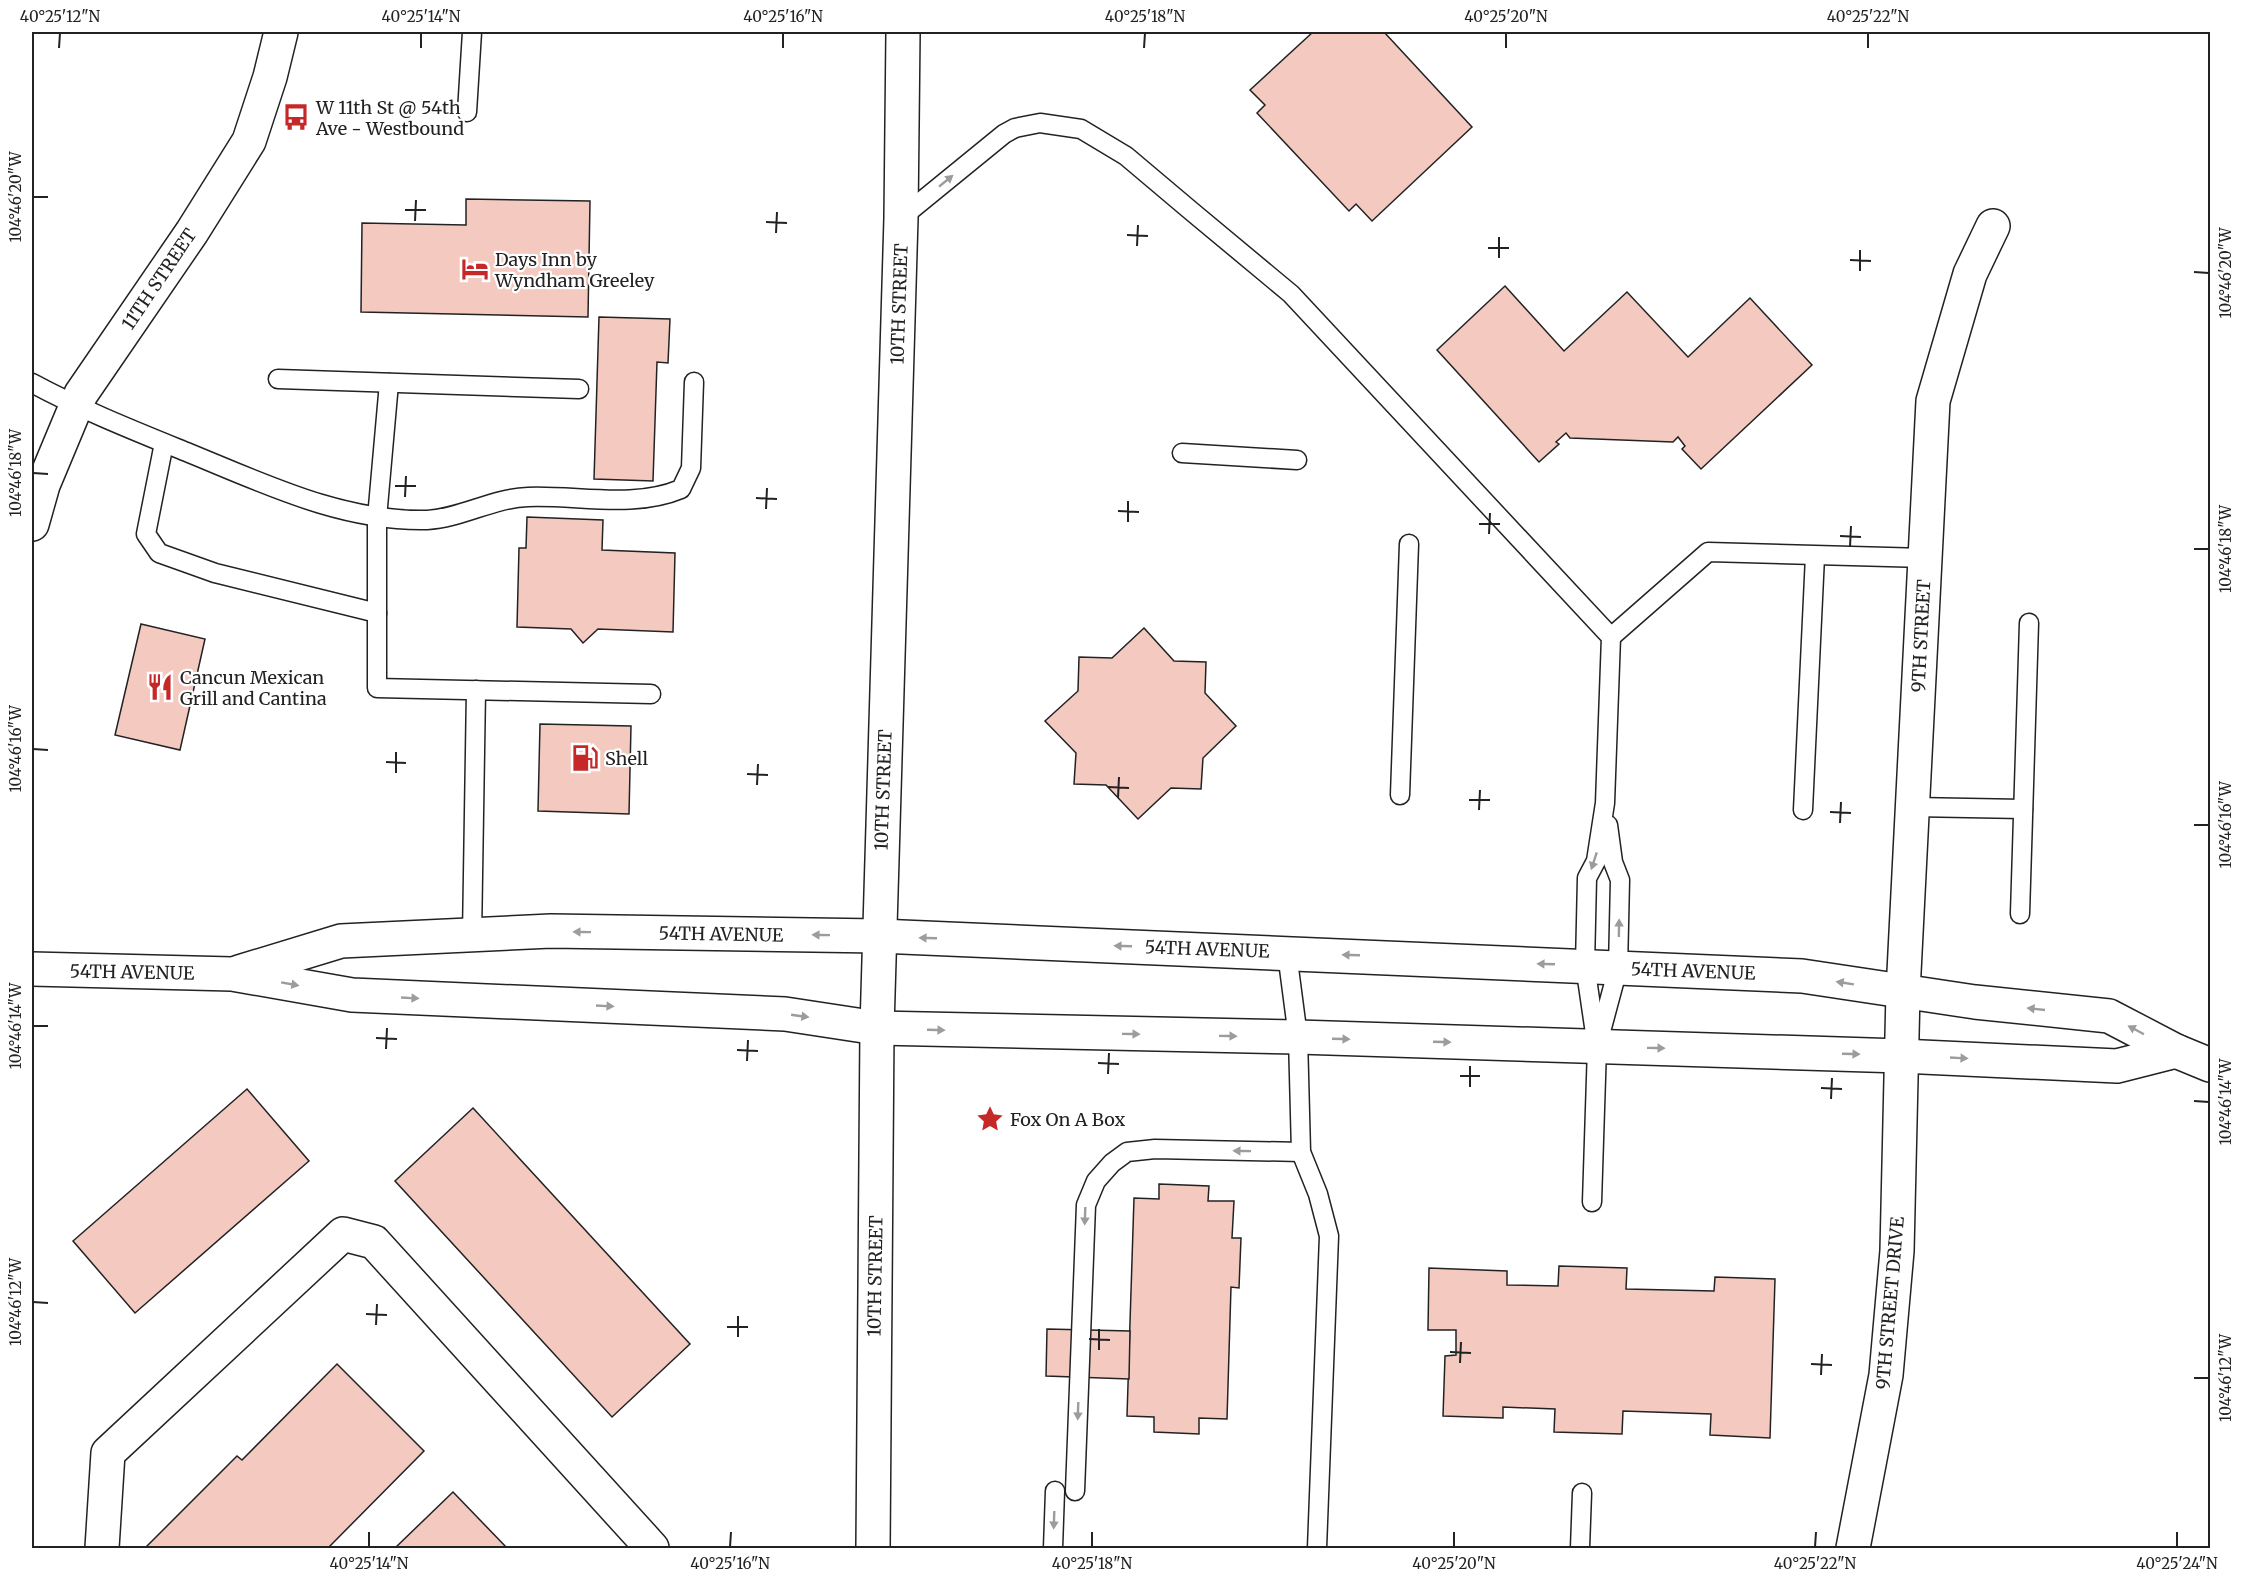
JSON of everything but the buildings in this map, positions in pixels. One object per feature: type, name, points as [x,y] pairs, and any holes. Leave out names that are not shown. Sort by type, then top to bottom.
[{"type":"street","name":"11TH STREET","points":[[32,524],[43,485],[81,393],[192,232],[249,141],[270,77],[281,32]]},
{"type":"street","name":"10TH STREET","points":[[873,1548],[877,1028],[901,218],[903,32]]},
{"type":"street","name":"9TH STREET","points":[[1901,1056],[1934,401],[1970,274],[1993,226]]},
{"type":"street","name":"54TH AVENUE","points":[[232,974],[341,941],[472,937],[550,931],[879,936],[1585,965],[1802,976],[1992,1005],[2109,1016],[2176,1051],[2211,1065]]},
{"type":"street","name":"54TH AVENUE","points":[[32,969],[232,974],[352,995],[784,1014],[877,1028],[1298,1037],[1901,1056],[2117,1066],[2176,1051]]},
{"type":"street","name":"9TH STREET DRIVE","points":[[1853,1548],[1886,1376],[1897,1251],[1901,1056]]},
{"type":"street","points":[[102,1548],[108,1453],[343,1234],[374,1242],[652,1548]]},
{"type":"lane","points":[[467,112],[472,32]]},
{"type":"lane","points":[[901,218],[1004,134],[1015,128],[1040,123],[1081,129],[1126,156],[1292,294],[1611,638],[1605,803],[1596,861],[1587,878],[1585,965],[1597,1047],[1592,1202]]},
{"type":"lane","points":[[278,379],[579,390]]},
{"type":"lane","points":[[32,383],[75,406],[296,497],[377,518],[429,520],[473,510],[505,499],[644,499],[664,496],[681,489],[691,468],[694,382]]},
{"type":"lane","points":[[389,383],[377,518],[377,688],[651,694]]},
{"type":"lane","points":[[164,443],[146,534],[159,553],[215,573],[377,613]]},
{"type":"lane","points":[[1182,453],[1297,460]]},
{"type":"lane","points":[[1400,795],[1409,544]]},
{"type":"lane","points":[[1611,638],[1708,552],[1925,558]]},
{"type":"lane","points":[[1803,810],[1815,556]]},
{"type":"lane","points":[[2020,914],[2029,623]]},
{"type":"lane","points":[[472,937],[476,690]]},
{"type":"lane","points":[[1597,1047],[1618,968],[1620,880],[1613,862],[1605,803]]},
{"type":"lane","points":[[1913,807],[2023,809]]},
{"type":"lane","points":[[1287,952],[1298,1037],[1300,1152],[1318,1194],[1329,1236],[1317,1548]]},
{"type":"lane","points":[[1074,1491],[1086,1205],[1096,1181],[1112,1163],[1127,1152],[1155,1149],[1300,1152]]},
{"type":"lane","points":[[1053,1548],[1055,1491]]},
{"type":"lane","points":[[1580,1548],[1582,1493]]},
{"type":"place","name":"W 11th St @ 54th Ave - Westbound","points":[[296,117]]},
{"type":"place","name":"Days Inn by Wyndham Greeley","points":[[475,269]]},
{"type":"place","name":"Cancun Mexican Grill and Cantina","points":[[160,687]]},
{"type":"place","name":"Shell","points":[[585,758]]},
{"type":"place","name":"Fox On A Box","points":[[990,1119]]}]
